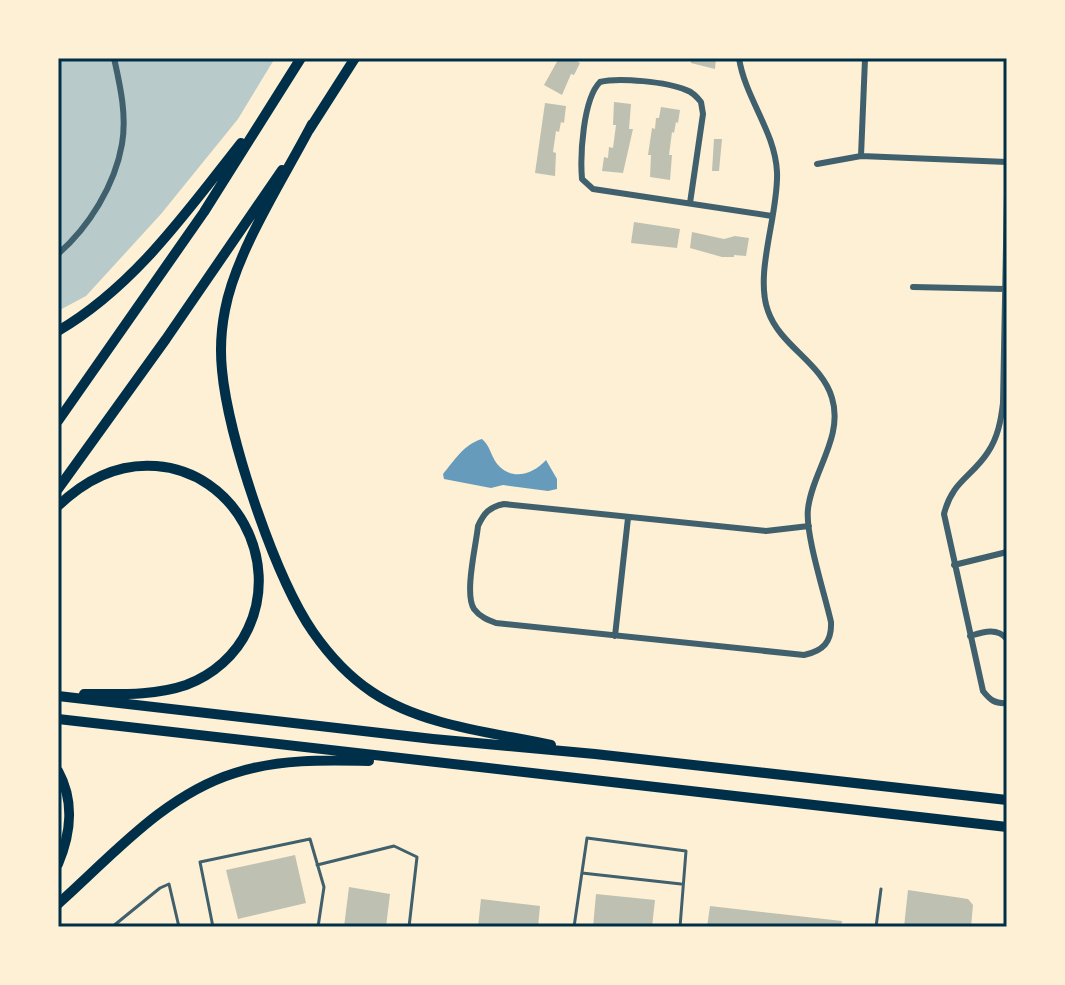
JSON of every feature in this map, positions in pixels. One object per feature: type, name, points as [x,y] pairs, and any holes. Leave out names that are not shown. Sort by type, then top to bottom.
[{"type":"highway","points":[[58,421],[189,234],[301,58]]},
{"type":"highway","points":[[58,489],[166,339],[355,58]]},
{"type":"highway","points":[[58,331],[105,298],[148,257],[275,100]]},
{"type":"highway","points":[[312,124],[238,267],[225,310],[221,341],[224,386],[237,438],[268,536],[293,595],[312,631],[333,658],[358,682],[387,701],[439,721],[595,754]]},
{"type":"highway","points":[[58,506],[90,481],[126,468],[158,466],[189,474],[224,498],[246,525],[255,548],[260,584],[256,608],[242,641],[227,659],[199,679],[177,688],[150,692],[58,695]]},
{"type":"highway","points":[[58,695],[418,738],[595,754],[1007,800]]},
{"type":"highway","points":[[58,719],[1007,827]]},
{"type":"highway","points":[[58,904],[160,813],[190,792],[219,778],[252,768],[291,762],[425,763]]},
{"type":"highway","points":[[58,771],[67,794],[70,815],[68,836],[58,864]]},
{"type":"street","points":[[58,254],[80,233],[98,205],[122,144],[123,117],[114,58]]},
{"type":"street","points":[[739,58],[742,74],[772,142],[778,174],[764,300],[777,328],[822,379],[832,398],[835,418],[832,435],[808,509],[832,634],[827,644],[804,655],[496,623],[474,610],[469,596],[478,526],[491,507],[504,504],[766,531],[809,526]]},
{"type":"street","points":[[861,156],[865,59]]},
{"type":"street","points":[[690,203],[703,114],[701,102],[686,90],[671,86],[600,82],[589,97],[581,163],[582,179],[593,189],[772,216]]},
{"type":"street","points":[[817,164],[861,156],[1007,162]]},
{"type":"street","points":[[1007,195],[1005,410],[988,453],[948,496],[944,514],[983,691],[990,700],[1007,703]]},
{"type":"street","points":[[913,287],[1005,289]]},
{"type":"street","points":[[615,636],[628,518]]},
{"type":"street","points":[[954,565],[1007,552]]},
{"type":"street","points":[[970,636],[993,631],[1007,639]]},
{"type":"lane","points":[[574,927],[587,838],[686,851],[680,927]]},
{"type":"lane","points":[[213,927],[200,862],[310,839],[324,887],[318,927]]},
{"type":"lane","points":[[317,865],[394,846],[417,857],[409,927]]},
{"type":"lane","points":[[582,873],[683,885]]},
{"type":"lane","points":[[112,927],[169,884],[179,927]]},
{"type":"lane","points":[[876,927],[881,889]]},
{"type":"shaded area","points":[[58,58],[275,58],[238,119],[161,214],[86,296],[58,311]]},
{"type":"water","points":[[482,439],[497,464],[512,474],[530,472],[546,460],[557,479],[557,489],[548,491],[503,485],[491,488],[444,479],[443,474],[460,454]]},
{"type":"building","points":[[559,58],[572,58],[580,63],[574,75],[571,74],[562,95],[544,85]]},
{"type":"building","points":[[691,58],[716,58],[715,69],[691,63]]},
{"type":"building","points":[[614,102],[631,104],[629,129],[633,129],[623,173],[602,171],[604,157],[608,158],[609,147],[613,148],[616,125],[613,125]]},
{"type":"building","points":[[545,103],[566,106],[564,123],[561,122],[559,132],[556,131],[553,152],[556,153],[555,176],[535,173]]},
{"type":"building","points":[[661,107],[680,110],[678,123],[672,132],[670,180],[650,177],[651,155],[648,155],[652,128],[655,129]]},
{"type":"building","points":[[714,139],[722,139],[719,171],[712,171]]},
{"type":"building","points":[[634,222],[680,229],[677,248],[631,243]]},
{"type":"building","points":[[692,232],[724,239],[735,236],[749,238],[746,256],[722,257],[690,248]]},
{"type":"building","points":[[295,855],[306,903],[238,919],[226,870]]},
{"type":"building","points":[[349,887],[390,894],[386,927],[344,927]]},
{"type":"building","points":[[908,890],[968,899],[973,905],[971,927],[904,927]]},
{"type":"building","points":[[596,894],[655,900],[652,927],[593,927]]},
{"type":"building","points":[[481,899],[540,906],[538,927],[478,927]]},
{"type":"building","points":[[710,906],[842,921],[841,927],[707,927]]}]
